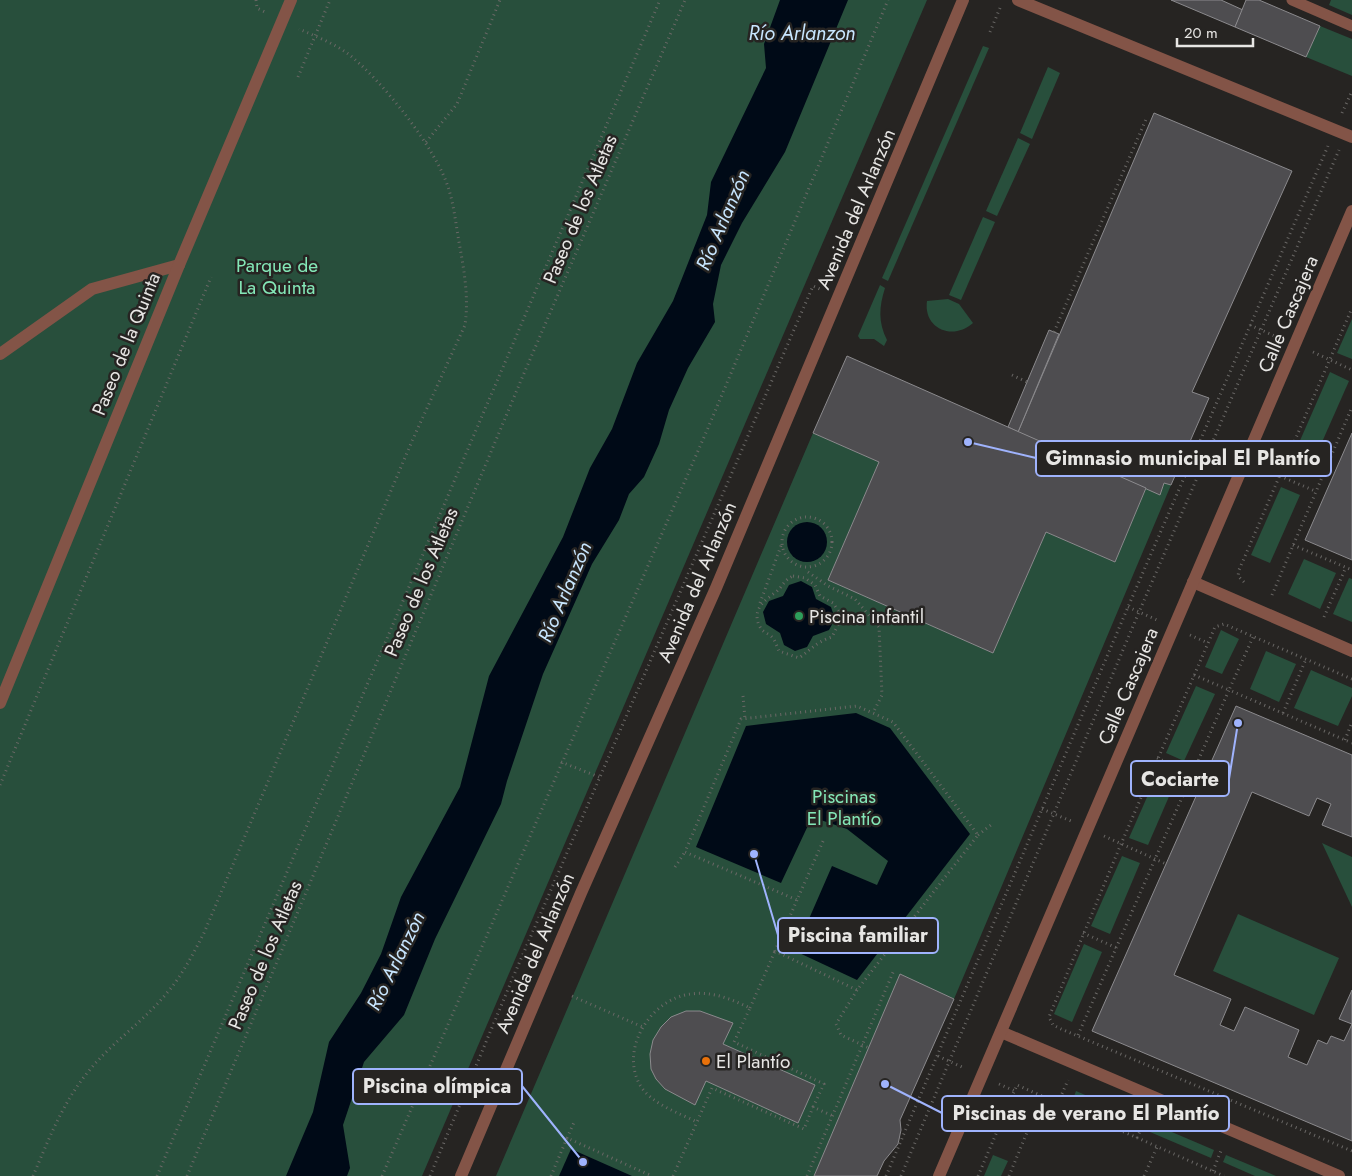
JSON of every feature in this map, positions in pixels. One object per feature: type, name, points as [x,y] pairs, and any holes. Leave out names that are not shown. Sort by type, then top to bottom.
[{"type":"street","name":"Paseo de la Quinta","points":[[0,703],[179,266],[291,0]]},
{"type":"street","name":"Avenida del Arlanzón","points":[[460,1176],[581,893],[713,595],[952,31],[963,0]]},
{"type":"street","points":[[952,31],[974,0]]},
{"type":"street","points":[[1018,0],[1344,134]]},
{"type":"street","name":"Calle Cascajera","points":[[939,1176],[1352,211]]},
{"type":"street","points":[[0,354],[92,289],[179,266]]},
{"type":"street","points":[[1193,582],[1352,651]]},
{"type":"street","points":[[1001,1032],[1339,1176]]},
{"type":"lane","points":[[1292,0],[1352,26]]},
{"type":"path","points":[[298,77],[330,0]]},
{"type":"path","points":[[426,142],[457,104],[500,0]]},
{"type":"path","points":[[157,1176],[660,0]]},
{"type":"path","name":"Paseo de los Atletas","points":[[187,1176],[522,378],[685,0]]},
{"type":"path","points":[[382,1176],[708,428],[888,0]]},
{"type":"path","points":[[990,32],[1003,0]]},
{"type":"path","points":[[33,1176],[72,1094],[86,1073],[103,1053],[167,994],[188,963],[204,933],[412,441],[465,325],[468,305],[462,259],[449,190],[439,164],[426,142],[372,75],[346,52],[282,21]]},
{"type":"path","points":[[901,1176],[1139,612],[1344,134],[1352,91]]},
{"type":"path","points":[[1054,332],[1147,117]]},
{"type":"path","points":[[886,1176],[1128,607],[1344,134]]},
{"type":"path","points":[[0,785],[211,277]]},
{"type":"path","points":[[430,1176],[600,777],[813,286]]},
{"type":"path","points":[[1238,576],[1352,308]]},
{"type":"path","points":[[1309,351],[1352,370]]},
{"type":"path","points":[[1012,376],[1027,382]]},
{"type":"path","points":[[1272,594],[1352,406]]},
{"type":"path","points":[[1280,476],[1315,491]]},
{"type":"path","points":[[759,606],[766,597],[777,591],[784,580],[793,576],[805,578],[815,585],[820,596],[833,602],[838,612],[838,623],[832,637],[816,642],[810,651],[799,658],[779,651],[772,636],[761,630],[757,621],[759,606],[786,528],[792,522],[808,517],[823,522],[832,536],[832,544],[825,560],[810,567],[802,566],[788,558],[782,543]]},
{"type":"path","points":[[1293,545],[1352,570]]},
{"type":"path","points":[[805,578],[810,567]]},
{"type":"path","points":[[1324,617],[1346,567]]},
{"type":"path","points":[[808,572],[828,586],[855,599],[879,627],[882,694],[873,713]]},
{"type":"path","points":[[1352,679],[1254,636],[1220,624],[1215,627],[1157,758],[1049,1017],[1053,1024],[1078,1036],[1352,1151]]},
{"type":"path","points":[[1078,1036],[1254,636]]},
{"type":"path","points":[[1283,713],[1306,659]]},
{"type":"path","points":[[1194,675],[1352,743]]},
{"type":"path","points":[[743,696],[745,719]]},
{"type":"path","points":[[675,867],[685,852],[741,719],[857,706],[893,722],[978,835]]},
{"type":"path","points":[[1344,740],[1352,722]]},
{"type":"path","points":[[1157,758],[1193,774]]},
{"type":"path","points":[[562,762],[600,777]]},
{"type":"path","points":[[869,1048],[841,1035],[836,1024],[857,990],[978,835],[990,825]]},
{"type":"path","points":[[1101,835],[1166,864]]},
{"type":"path","points":[[673,1176],[712,1088],[804,1129],[814,1107],[824,1084],[734,1042],[824,839]]},
{"type":"path","points":[[685,852],[797,900]]},
{"type":"path","points":[[1083,933],[1117,948]]},
{"type":"path","points":[[775,951],[857,990]]},
{"type":"path","points":[[807,1176],[894,970]]},
{"type":"path","points":[[698,1122],[654,1100],[640,1086],[634,1067],[636,1044],[643,1027],[652,1013],[670,999],[691,994],[710,994],[727,998],[750,1008]]},
{"type":"path","points":[[572,996],[643,1027]]},
{"type":"path","points":[[1058,1103],[1068,1082]]},
{"type":"path","points":[[978,1176],[1017,1085],[1224,1176]]},
{"type":"path","points":[[1008,1176],[1042,1096]]},
{"type":"path","points":[[814,1107],[833,1116]]},
{"type":"path","points":[[1137,1138],[1147,1116]]},
{"type":"path","points":[[551,1176],[575,1120]]},
{"type":"path","points":[[567,1138],[652,1176]]},
{"type":"path","points":[[1144,1176],[1157,1146]]},
{"type":"path","points":[[1212,1171],[1222,1148]]},
{"type":"green space","name":"Parque de La Quinta","points":[[0,0],[927,0],[422,1176],[0,1176]]},
{"type":"green space","points":[[1331,0],[1352,0],[1352,15],[1329,5]]},
{"type":"green space","points":[[1320,26],[1352,39],[1352,76],[1306,57]]},
{"type":"green space","points":[[983,46],[989,48],[888,281],[882,278]]},
{"type":"green space","points":[[1048,67],[1060,73],[1032,139],[1020,133]]},
{"type":"green space","points":[[1018,138],[1030,144],[997,216],[986,211]]},
{"type":"green space","points":[[983,217],[995,222],[961,300],[949,295]]},
{"type":"green space","points":[[880,285],[885,288],[880,314],[887,340],[884,346],[874,339],[860,339],[858,336]]},
{"type":"green space","points":[[948,299],[959,304],[973,323],[957,331],[941,329],[935,325],[927,311],[927,301]]},
{"type":"green space","points":[[1352,319],[1352,359],[1337,353]]},
{"type":"green space","points":[[1330,372],[1349,381],[1307,476],[1288,468]]},
{"type":"green space","name":"Piscinas El Plantío","points":[[813,433],[879,462],[828,580],[993,653],[1046,532],[1115,562],[1146,488],[1160,494],[1164,483],[1171,485],[954,999],[900,975],[814,1176],[496,1176]]},
{"type":"green space","points":[[1281,487],[1300,495],[1270,563],[1251,555]]},
{"type":"green space","points":[[1304,559],[1336,573],[1320,609],[1288,594]]},
{"type":"green space","points":[[1349,578],[1352,579],[1352,622],[1333,614]]},
{"type":"green space","points":[[1221,630],[1239,639],[1222,674],[1205,667]]},
{"type":"green space","points":[[1266,651],[1296,664],[1279,702],[1250,689]]},
{"type":"green space","points":[[1311,670],[1352,688],[1352,696],[1338,726],[1294,708]]},
{"type":"green space","points":[[1196,686],[1215,694],[1184,761],[1166,753]]},
{"type":"green space","points":[[1159,770],[1177,778],[1148,845],[1129,838]]},
{"type":"green space","points":[[1322,843],[1352,857],[1352,907]]},
{"type":"green space","points":[[1122,856],[1140,863],[1110,934],[1091,926]]},
{"type":"green space","points":[[1238,914],[1339,958],[1314,1015],[1213,971]]},
{"type":"green space","points":[[1084,944],[1102,952],[1072,1022],[1054,1014]]},
{"type":"green space","points":[[1076,1091],[1136,1117],[1133,1124],[1073,1099]]},
{"type":"green space","points":[[1153,1124],[1214,1150],[1211,1158],[1150,1132]]},
{"type":"green space","points":[[993,1155],[1008,1161],[1001,1176],[984,1176]]},
{"type":"green space","points":[[1226,1155],[1276,1176],[1255,1176],[1223,1162]]},
{"type":"water","name":"Río Arlanzon","points":[[780,0],[848,0],[785,152],[742,223],[721,265],[713,304],[715,322],[688,368],[669,410],[659,444],[644,477],[629,494],[619,520],[592,564],[543,674],[501,804],[435,939],[404,1015],[364,1062],[343,1125],[350,1168],[347,1176],[286,1176],[313,1112],[329,1042],[361,993],[381,954],[401,897],[460,787],[489,676],[563,537],[590,468],[612,429],[637,363],[673,301],[707,215],[711,182],[766,68],[764,44]]},
{"type":"water","name":"Piscina infantil","points":[[811,522],[818,525],[824,531],[827,542],[826,550],[818,559],[811,562],[803,562],[796,559],[788,550],[787,538],[790,531],[799,523]]},
{"type":"water","name":"Piscina infantil","points":[[801,581],[812,587],[816,599],[831,607],[835,619],[829,630],[813,636],[807,647],[795,651],[784,645],[780,633],[766,624],[763,612],[769,601],[783,596],[789,585]]},
{"type":"water","points":[[856,713],[890,728],[970,834],[857,980],[795,951],[832,866],[877,885],[888,861],[847,829],[812,817],[781,883],[696,847],[746,726]]},
{"type":"water","points":[[571,1149],[632,1176],[559,1176]]},
{"type":"building","points":[[1171,0],[1221,0],[1243,10],[1235,27]]},
{"type":"building","points":[[1246,0],[1259,0],[1320,26],[1306,57],[1235,27]]},
{"type":"building","points":[[1154,113],[1292,171],[1192,392],[1209,398],[1171,485],[1164,483],[1160,495],[1018,432]]},
{"type":"building","points":[[1049,330],[1059,334],[1018,432],[1008,427]]},
{"type":"building","points":[[847,356],[1146,488],[1115,562],[1046,532],[993,653],[828,580],[879,462],[813,433]]},
{"type":"building","points":[[1352,433],[1352,560],[1305,540]]},
{"type":"building","points":[[1236,706],[1352,755],[1352,837],[1322,825],[1331,804],[1317,798],[1309,816],[1252,792],[1174,975],[1231,999],[1220,1025],[1234,1031],[1245,1007],[1299,1030],[1288,1057],[1307,1065],[1318,1040],[1327,1044],[1331,1036],[1344,1041],[1352,1024],[1352,1141],[1092,1031]]},
{"type":"building","points":[[900,974],[954,999],[900,1120],[901,1130],[898,1144],[884,1161],[877,1176],[814,1176]]},
{"type":"building","points":[[1352,990],[1352,1024],[1339,1019]]},
{"type":"building","name":"El Plantío","points":[[686,1011],[700,1011],[733,1023],[723,1044],[815,1085],[798,1123],[706,1081],[695,1105],[665,1089],[656,1079],[651,1069],[650,1054],[653,1040],[661,1027],[671,1017]]},
{"type":"place","name":"Gimnasio municipal El Plantío","points":[[968,442]]},
{"type":"place","name":"Piscina infantil","points":[[799,616]]},
{"type":"place","name":"Cociarte","points":[[1238,723]]},
{"type":"place","name":"Piscina familiar","points":[[754,854]]},
{"type":"place","name":"El Plantío","points":[[706,1061]]},
{"type":"place","name":"Piscinas de verano El Plantío","points":[[885,1084]]},
{"type":"place","name":"Piscina olímpica","points":[[583,1162]]},
{"type":"water label","name":"Río Arlanzón","points":[[723,220]]},
{"type":"water label","name":"Río Arlanzón","points":[[565,592]]},
{"type":"water label","name":"Río Arlanzón","points":[[396,961]]}]
